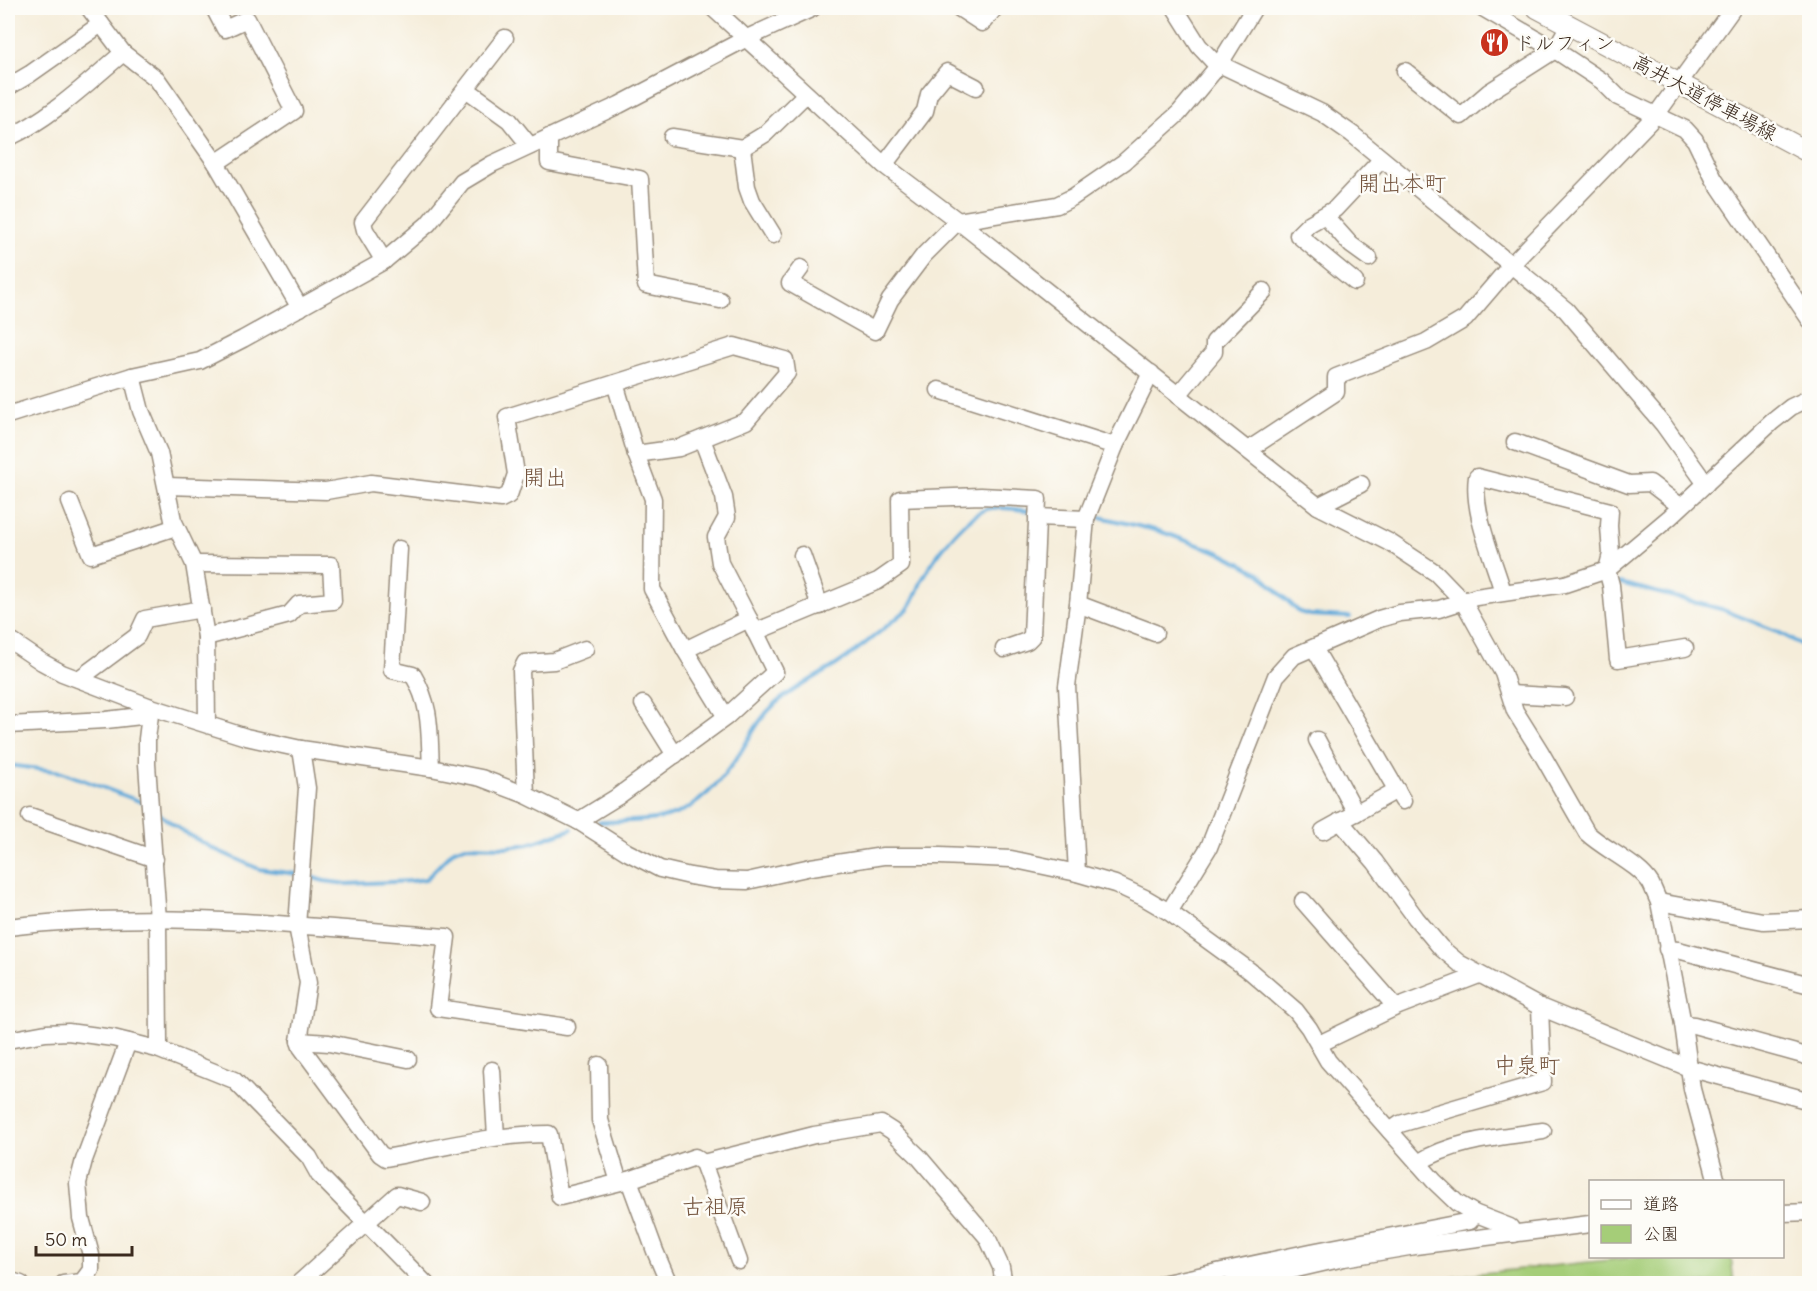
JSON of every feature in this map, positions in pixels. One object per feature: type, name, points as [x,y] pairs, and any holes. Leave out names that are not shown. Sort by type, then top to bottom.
[{"type":"main road","name":"高井大道停車場線","points":[[1537,8],[1809,153]]},
{"type":"street","points":[[89,8],[123,53],[156,79],[216,163],[300,308]]},
{"type":"street","points":[[214,8],[225,29],[247,20],[294,111],[216,163]]},
{"type":"street","points":[[713,8],[884,165],[1318,506],[1420,560],[1463,601],[1503,673],[1515,711],[1540,750],[1587,834],[1651,883],[1659,902],[1683,1024],[1692,1089],[1716,1180]]},
{"type":"street","points":[[8,414],[132,376],[200,360],[384,261],[428,224],[462,182],[492,164],[620,105],[747,38],[813,8]]},
{"type":"street","points":[[959,8],[982,23],[995,8]]},
{"type":"street","points":[[1175,8],[1199,46],[1213,61],[1322,113],[1352,134],[1566,310],[1656,416],[1706,484]]},
{"type":"street","points":[[801,268],[790,283],[875,331],[890,300],[924,255],[958,221],[1057,205],[1073,197],[1124,162],[1179,113],[1219,65],[1254,8]]},
{"type":"street","points":[[1483,8],[1555,50],[1602,81],[1618,97],[1685,129],[1695,140],[1714,179],[1809,320]]},
{"type":"street","points":[[1248,450],[1336,392],[1336,377],[1426,342],[1465,319],[1512,264],[1656,115],[1732,8]]},
{"type":"street","points":[[8,87],[101,24]]},
{"type":"street","points":[[1405,70],[1461,116],[1489,92],[1555,50],[1569,25]]},
{"type":"street","points":[[384,261],[365,230],[363,222],[505,38]]},
{"type":"street","points":[[8,138],[28,129],[123,53]]},
{"type":"street","points":[[884,165],[925,111],[929,94],[947,72],[976,87]]},
{"type":"street","points":[[466,89],[509,120],[530,146]]},
{"type":"street","points":[[672,137],[742,148],[765,134],[806,94]]},
{"type":"street","points":[[549,137],[549,162],[640,180],[646,285],[720,300]]},
{"type":"street","points":[[742,148],[747,187],[752,201],[773,235]]},
{"type":"street","points":[[1355,282],[1298,235],[1309,224],[1335,210],[1382,159]]},
{"type":"street","points":[[1325,216],[1351,245],[1369,258]]},
{"type":"street","points":[[1178,395],[1214,352],[1214,342],[1264,291]]},
{"type":"street","points":[[167,486],[326,491],[371,483],[501,499],[509,495],[516,474],[507,417],[734,346],[785,360],[788,373],[746,421],[679,448],[636,454]]},
{"type":"street","points":[[1077,873],[1067,686],[1086,519],[1115,446],[1151,373]]},
{"type":"street","points":[[132,376],[141,411],[159,453],[173,520],[194,564],[206,637],[207,723]]},
{"type":"street","points":[[615,383],[636,454],[653,499],[652,589],[685,650],[726,717]]},
{"type":"street","points":[[939,390],[1115,446]]},
{"type":"street","points":[[1169,912],[1184,884],[1209,847],[1276,676],[1294,656],[1379,619],[1400,613],[1439,609],[1476,597],[1503,592],[1565,584],[1607,570],[1706,484],[1772,422],[1791,407],[1809,398]]},
{"type":"street","points":[[578,821],[617,797],[726,717],[775,672],[720,563],[716,537],[727,517],[724,496],[702,439]]},
{"type":"street","points":[[1515,442],[1629,484],[1650,483],[1680,507]]},
{"type":"street","points":[[1503,592],[1480,516],[1477,477],[1610,511],[1611,554],[1607,570],[1611,585],[1618,659],[1685,648]]},
{"type":"street","points":[[1318,506],[1361,484]]},
{"type":"street","points":[[685,650],[752,626],[820,606],[878,581],[901,565],[900,499],[981,496],[1038,499],[1032,636],[1027,641],[1004,649]]},
{"type":"street","points":[[70,502],[91,555],[176,527]]},
{"type":"street","points":[[1037,517],[1086,519]]},
{"type":"street","points":[[399,549],[392,670],[412,675],[423,692],[428,715],[431,768]]},
{"type":"street","points":[[802,555],[820,606]]},
{"type":"street","points":[[194,564],[332,565],[333,601],[299,604],[289,615],[206,637]]},
{"type":"street","points":[[1078,604],[1155,633]]},
{"type":"street","points":[[79,679],[137,636],[145,619],[202,609]]},
{"type":"street","points":[[8,639],[42,662],[151,711],[207,723],[246,737],[301,749],[431,768],[481,778],[526,795],[578,821],[627,852],[660,869],[715,880],[747,881],[811,867],[883,856],[940,855],[1011,859],[1077,873],[1115,884],[1169,912],[1251,970],[1296,1011],[1328,1061],[1418,1164],[1457,1203],[1474,1213],[1510,1227],[1514,1234]]},
{"type":"street","points":[[1314,648],[1400,796],[1356,813],[1323,831]]},
{"type":"street","points":[[526,795],[520,671],[525,663],[554,661],[585,649]]},
{"type":"street","points":[[1510,694],[1565,697]]},
{"type":"street","points":[[643,704],[675,754]]},
{"type":"street","points":[[8,725],[106,720],[151,711]]},
{"type":"street","points":[[151,711],[147,764],[158,920],[159,1043],[157,1049]]},
{"type":"street","points":[[301,749],[307,788],[297,926],[308,983],[299,1041],[301,1047],[380,1154],[386,1158],[496,1137],[549,1134],[560,1197],[624,1181],[695,1157],[703,1163],[739,1261]]},
{"type":"street","points":[[1317,750],[1356,813]]},
{"type":"street","points":[[30,816],[155,859]]},
{"type":"street","points":[[1340,821],[1375,862],[1440,948],[1479,975],[1540,1007],[1689,1068],[1809,1101]]},
{"type":"street","points":[[1303,901],[1396,1007]]},
{"type":"street","points":[[1659,902],[1763,921],[1809,919]]},
{"type":"street","points":[[8,927],[83,920],[158,920],[297,926],[447,937],[438,1008],[567,1027]]},
{"type":"street","points":[[1667,949],[1809,985]]},
{"type":"street","points":[[1319,1044],[1396,1007],[1479,975]]},
{"type":"street","points":[[1390,1131],[1400,1124],[1543,1082],[1540,1007]]},
{"type":"street","points":[[1683,1024],[1694,1025],[1809,1057]]},
{"type":"street","points":[[8,1040],[46,1032],[68,1032],[113,1038],[157,1049],[234,1080],[309,1157],[319,1175],[426,1284]]},
{"type":"street","points":[[299,1041],[329,1043],[408,1059]]},
{"type":"street","points":[[63,1284],[82,1282],[91,1270],[91,1255],[81,1218],[78,1183],[84,1160],[128,1042]]},
{"type":"street","points":[[599,1065],[600,1120],[669,1284]]},
{"type":"street","points":[[492,1070],[496,1137]]},
{"type":"street","points":[[703,1163],[814,1135],[881,1124],[892,1131],[918,1156],[987,1237],[1000,1267],[1004,1284]]},
{"type":"street","points":[[1418,1164],[1451,1149],[1488,1138],[1543,1131]]},
{"type":"street","points":[[307,1280],[397,1195],[422,1202]]},
{"type":"street","points":[[1785,1208],[1809,1212]]},
{"type":"street","points":[[1161,1284],[1470,1221],[1474,1213]]},
{"type":"street","points":[[1232,1284],[1344,1258],[1415,1246],[1589,1224]]},
{"type":"street","points":[[8,1280],[21,1284]]},
{"type":"green space","points":[[1628,1258],[1731,1258],[1734,1283],[1426,1283],[1473,1274]]},
{"type":"waterway","points":[[599,822],[659,819],[678,813],[699,801],[724,775],[759,722],[775,704],[836,665],[908,609],[934,560],[952,537],[972,518],[992,508],[1034,511]]},
{"type":"waterway","points":[[1092,515],[1159,531],[1221,553],[1259,573],[1299,612],[1310,615],[1350,617]]},
{"type":"waterway","points":[[1620,583],[1721,609],[1776,631],[1810,649]]},
{"type":"waterway","points":[[8,765],[62,772],[144,803]]},
{"type":"waterway","points":[[155,811],[184,832],[214,849],[259,869],[297,874]]},
{"type":"waterway","points":[[304,875],[347,884],[426,879],[454,850],[465,846],[506,847],[529,844],[572,829]]},
{"type":"place","name":"ドルフィン","points":[[1494,42]]},
{"type":"district","name":"開出本町","points":[[1402,183]]},
{"type":"district","name":"開出","points":[[545,477]]},
{"type":"district","name":"中泉町","points":[[1527,1065]]},
{"type":"district","name":"古祖原","points":[[715,1206]]}]
